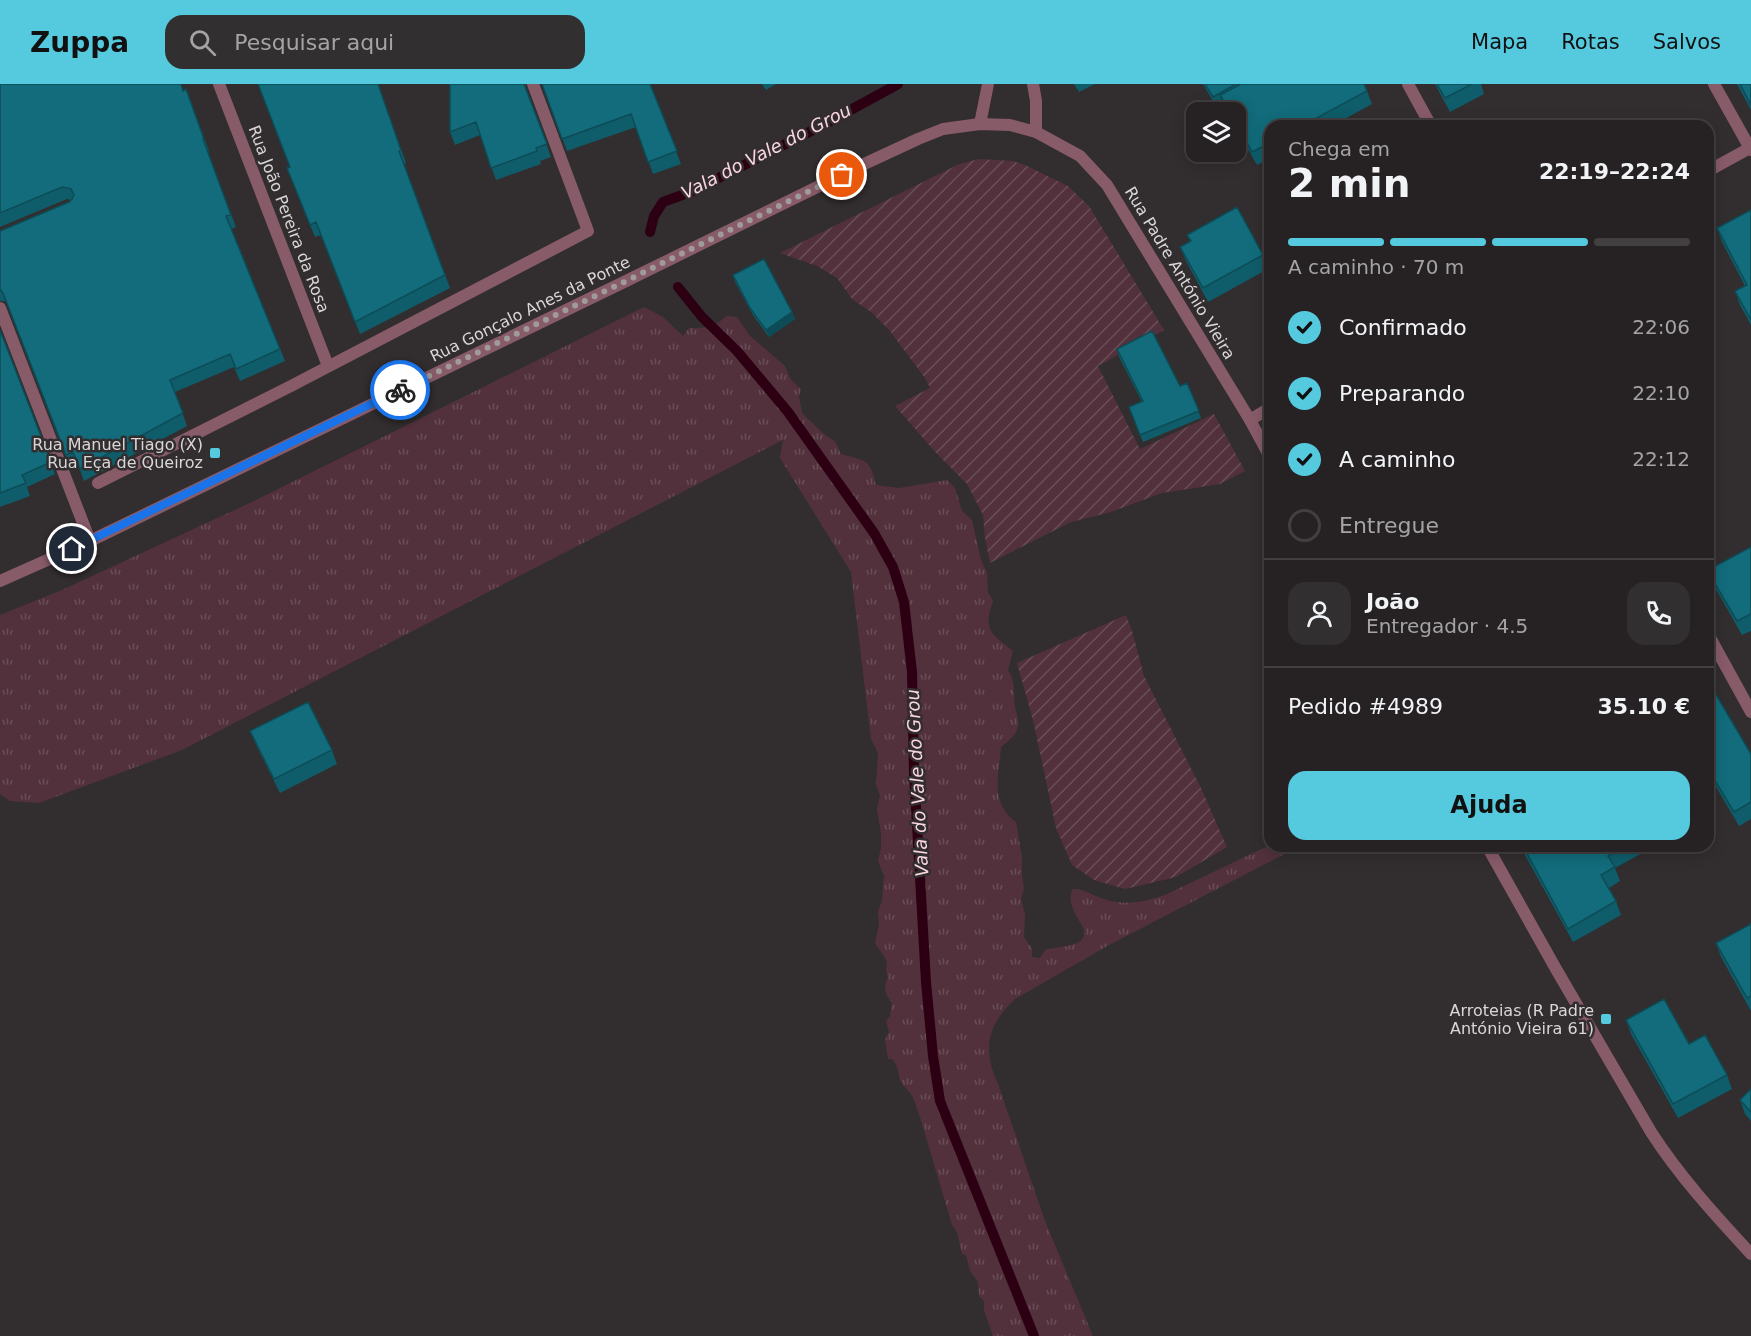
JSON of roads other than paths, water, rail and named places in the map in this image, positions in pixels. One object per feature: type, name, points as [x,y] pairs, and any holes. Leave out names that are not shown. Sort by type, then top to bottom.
[{"type":"street","name":"Rua João Pereira da Rosa","points":[[219,84],[328,366]]},
{"type":"street","points":[[98,483],[588,231],[533,84]]},
{"type":"street","points":[[980,124],[988,84]]},
{"type":"street","points":[[1033,84],[1036,101],[1036,132]]},
{"type":"street","points":[[1408,84],[1428,120]]},
{"type":"street","points":[[1714,84],[1751,149],[1714,168]]},
{"type":"street","name":"Rua Padre António Vieira","points":[[980,124],[1010,126],[1036,132],[1080,156],[1107,184],[1264,446]]},
{"type":"street","name":"Rua Gonçalo Anes da Ponte","points":[[0,581],[90,541],[862,165],[943,129],[980,124]]},
{"type":"street","points":[[0,308],[90,541]]},
{"type":"street","points":[[1250,420],[1264,412]]},
{"type":"street","points":[[1714,645],[1751,712]]},
{"type":"street","points":[[1490,852],[1561,979],[1668,1158],[1702,1201],[1751,1254]]},
{"type":"waterway","name":"Vala do Vale do Grou","points":[[650,232],[654,216],[663,202],[693,191],[898,84]]},
{"type":"waterway","name":"Vala do Vale do Grou","points":[[678,287],[702,317],[737,351],[788,412],[874,533],[893,567],[904,602],[912,672],[914,773],[926,982],[940,1101],[1034,1336]]},
{"type":"place","name":"Rua Manuel Tiago (X) Rua Eça de Queiroz","points":[[215,453]]},
{"type":"place","name":"Arroteias (R Padre António Vieira 61)","points":[[1606,1019]]}]
